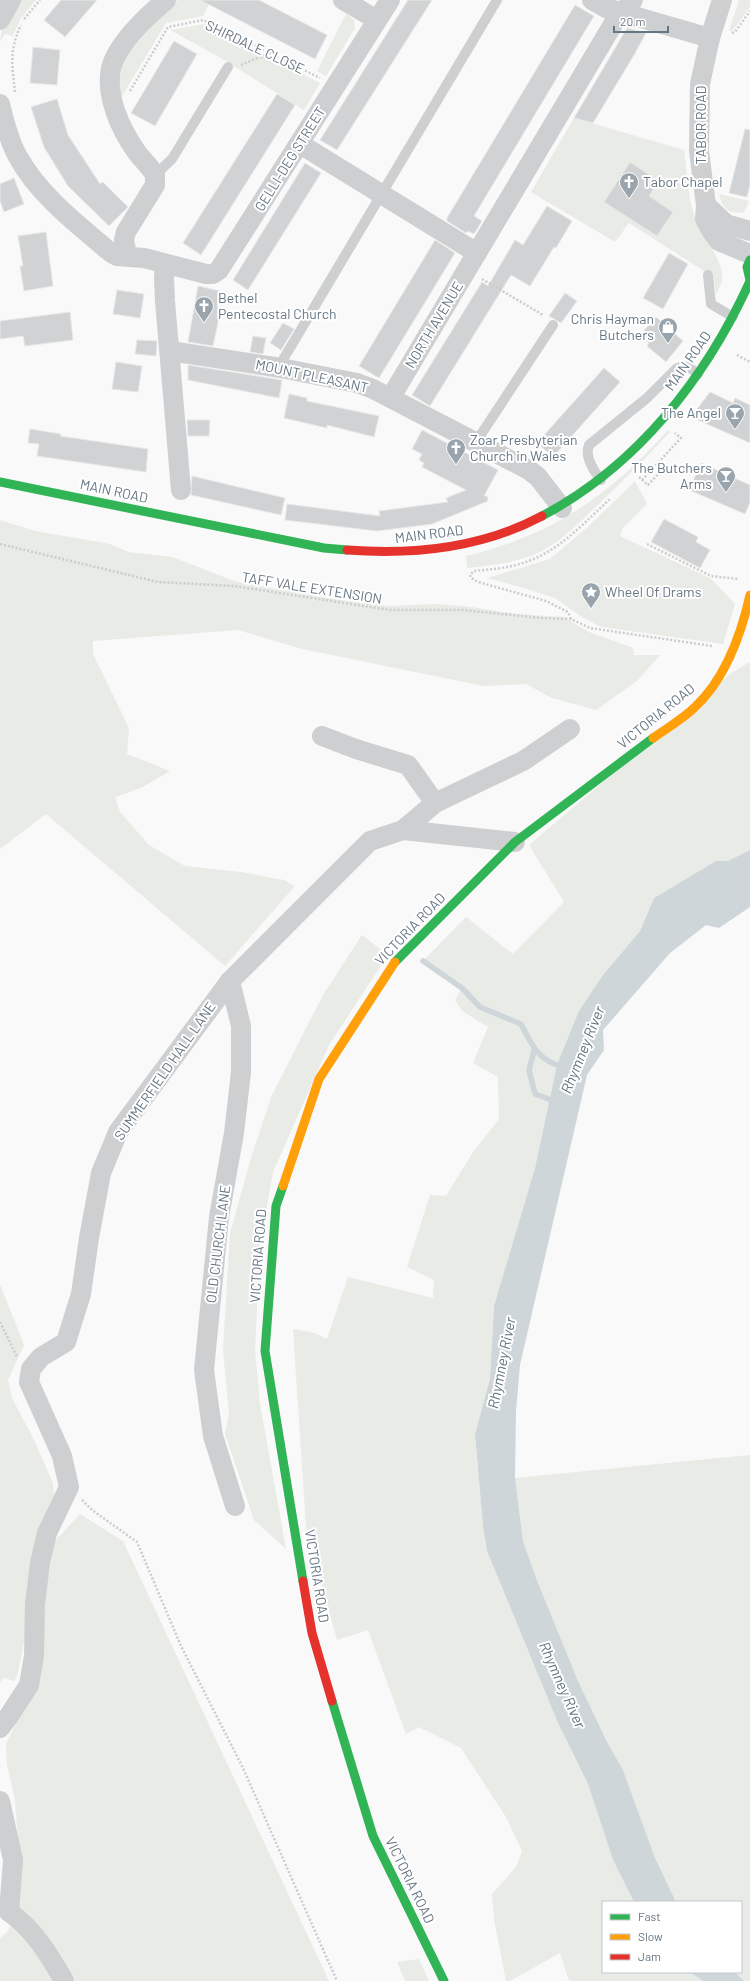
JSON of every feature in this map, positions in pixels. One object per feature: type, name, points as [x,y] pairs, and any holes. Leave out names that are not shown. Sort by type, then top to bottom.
[{"type":"main road","name":"MAIN ROAD","points":[[0,482],[324,548],[359,553],[424,551],[464,545],[505,534],[562,508],[601,480],[626,458],[667,415],[717,346],[733,317],[750,280],[747,267],[750,260]]},
{"type":"main road","name":"VICTORIA ROAD","points":[[444,1981],[373,1836],[312,1633],[265,1351],[276,1206],[319,1079],[391,966],[515,842],[695,707],[717,682],[746,628],[750,595]]},
{"type":"street","points":[[0,20],[11,0]]},
{"type":"street","points":[[127,255],[124,240],[126,232],[155,185],[155,175],[136,152],[116,116],[111,86],[111,69],[118,53],[135,30],[166,0]]},
{"type":"street","points":[[343,0],[377,20]]},
{"type":"street","name":"GELLI-DEG STREET","points":[[5,112],[18,156],[52,201],[110,252],[117,256],[127,255],[206,274],[213,274],[219,270],[390,0]]},
{"type":"street","points":[[592,0],[606,8],[628,6],[710,38]]},
{"type":"street","name":"TABOR ROAD","points":[[722,0],[710,38],[700,84],[699,151],[706,205],[705,219],[719,241],[750,254]]},
{"type":"street","name":"NORTH AVENUE","points":[[391,397],[615,21],[628,6]]},
{"type":"street","points":[[300,144],[477,253]]},
{"type":"street","points":[[706,205],[726,224],[750,232]]},
{"type":"street","points":[[165,264],[165,301],[181,490]]},
{"type":"street","name":"MOUNT PLEASANT","points":[[170,350],[281,368],[357,384],[391,397],[534,474],[562,508]]},
{"type":"street","points":[[403,830],[435,803],[523,761],[570,729]]},
{"type":"street","points":[[322,736],[356,749],[408,765],[435,803]]},
{"type":"street","name":"SUMMERFIELD HALL LANE","points":[[29,1382],[31,1368],[41,1357],[66,1342],[82,1294],[89,1238],[100,1173],[118,1132],[230,980],[370,841],[403,830],[515,842]]},
{"type":"street","name":"OLD CHURCH LANE","points":[[230,980],[241,1026],[241,1072],[234,1133],[219,1217],[204,1370],[213,1436],[235,1506]]},
{"type":"street","points":[[0,1728],[10,1716],[29,1685],[34,1656],[35,1604],[40,1563],[47,1533],[69,1487],[62,1456],[29,1382]]},
{"type":"street","points":[[0,1801],[13,1860],[9,1912],[21,1920],[48,1953],[64,1981]]},
{"type":"lane","points":[[281,368],[284,358],[497,0]]},
{"type":"lane","points":[[155,175],[172,159],[228,67]]},
{"type":"lane","points":[[708,275],[711,304],[733,317]]},
{"type":"lane","points":[[476,442],[553,325]]},
{"type":"lane","points":[[601,480],[595,472],[589,459],[587,451],[589,445],[647,398],[680,366],[687,366],[698,374]]},
{"type":"path","points":[[5,112],[12,66],[13,42],[23,20],[40,0]]},
{"type":"path","name":"SHIRDALE CLOSE","points":[[116,116],[168,27],[203,20],[324,80]]},
{"type":"path","points":[[228,67],[256,60],[270,53]]},
{"type":"path","points":[[467,270],[547,317],[553,325]]},
{"type":"path","points":[[737,355],[750,362]]},
{"type":"path","points":[[642,480],[681,438],[675,433],[672,436]]},
{"type":"path","points":[[639,477],[648,485],[660,472],[679,471]]},
{"type":"path","points":[[571,620],[568,612],[546,601],[478,582],[471,578],[470,575],[474,571],[509,567],[531,560],[558,545],[615,495]]},
{"type":"path","name":"TAFF VALE EXTENSION","points":[[0,544],[158,582],[234,586],[390,610],[463,610],[571,620],[590,628],[713,646]]},
{"type":"path","points":[[646,544],[711,576],[742,580]]},
{"type":"path","points":[[0,1322],[29,1382]]},
{"type":"path","points":[[69,1487],[92,1510],[137,1542],[181,1646],[243,1768],[337,1981]]},
{"type":"shaded area","points":[[17,0],[36,0],[21,18],[12,37],[5,34],[0,42],[3,24]]},
{"type":"shaded area","points":[[178,0],[211,0],[203,16],[166,23],[121,98],[119,95],[119,71],[123,58],[169,7]]},
{"type":"shaded area","points":[[739,0],[750,0],[750,7],[733,30],[729,31]]},
{"type":"shaded area","points":[[346,14],[354,20],[355,28],[326,76],[317,71]]},
{"type":"shaded area","points":[[205,24],[320,83],[304,110],[219,57],[170,30]]},
{"type":"shaded area","points":[[574,118],[684,150],[689,190],[694,214],[716,257],[722,274],[722,281],[716,295],[713,272],[704,271],[629,223],[615,242],[531,192]]},
{"type":"shaded area","points":[[719,194],[749,201],[744,212],[739,213],[730,211],[724,207]]},
{"type":"shaded area","points":[[668,430],[670,432],[628,476],[578,524],[552,545],[533,555],[517,560],[467,568],[466,556],[526,537],[578,510],[624,475]]},
{"type":"shaded area","points":[[635,481],[647,504],[623,528],[620,536],[710,578],[735,604],[723,644],[601,627],[580,616],[555,598],[487,578],[550,559],[590,525]]},
{"type":"shaded area","points":[[0,520],[35,531],[110,544],[128,552],[172,557],[237,582],[333,599],[390,606],[434,604],[465,606],[517,614],[563,617],[589,632],[633,648],[634,655],[660,655],[638,680],[596,710],[552,698],[526,684],[484,686],[302,649],[238,630],[93,641],[93,654],[129,728],[127,754],[170,771],[141,788],[115,797],[120,812],[149,845],[185,866],[241,872],[284,880],[295,886],[225,966],[46,814],[0,849]]},
{"type":"shaded area","points":[[750,662],[750,850],[728,861],[716,861],[654,898],[640,931],[603,975],[557,1065],[535,1168],[494,1306],[490,1379],[475,1434],[483,1526],[487,1551],[558,1723],[588,1784],[613,1860],[634,1901],[602,1901],[602,1973],[691,1973],[703,1981],[569,1981],[560,1953],[510,1981],[506,1981],[494,1919],[492,1894],[516,1867],[522,1851],[506,1817],[461,1748],[419,1727],[406,1734],[368,1630],[337,1640],[306,1527],[293,1329],[315,1333],[327,1339],[348,1277],[433,1298],[434,1280],[407,1267],[430,1195],[446,1196],[473,1152],[499,1119],[498,1077],[473,1063],[488,1027],[462,1011],[455,1000],[462,988],[423,961],[466,917],[513,954],[564,902],[529,845],[733,672]]},
{"type":"shaded area","points":[[362,935],[388,955],[329,1045],[273,1172],[260,1247],[255,1350],[260,1404],[286,1549],[254,1520],[225,1434],[229,1414],[223,1350],[230,1233],[251,1158],[272,1095],[323,995]]},
{"type":"shaded area","points":[[0,1284],[24,1345],[8,1380],[12,1398],[34,1440],[53,1483],[54,1494],[37,1533],[29,1618],[17,1677],[14,1681],[4,1678],[0,1682]]},
{"type":"shaded area","points":[[750,1455],[750,1981],[744,1981],[736,1973],[742,1973],[742,1901],[676,1901],[655,1858],[623,1770],[607,1742],[578,1681],[536,1578],[523,1541],[515,1478]]},
{"type":"shaded area","points":[[80,1514],[123,1541],[329,1981],[75,1981],[52,1944],[18,1909],[19,1857],[15,1800],[7,1765],[6,1744],[22,1711],[55,1541]]},
{"type":"shaded area","points":[[14,1919],[56,1981],[0,1981],[0,1939],[7,1932]]},
{"type":"shaded area","points":[[419,1959],[429,1981],[405,1981],[397,1962]]},
{"type":"water","name":"Rhymney River","points":[[750,850],[750,907],[719,928],[706,925],[670,953],[603,1030],[604,1050],[587,1075],[520,1365],[516,1411],[515,1478],[523,1541],[536,1578],[578,1681],[607,1742],[623,1770],[655,1858],[676,1901],[634,1901],[613,1860],[588,1784],[558,1723],[487,1551],[483,1526],[475,1434],[490,1379],[494,1306],[535,1168],[557,1065],[579,1011],[603,975],[640,931],[654,898],[716,861],[728,861]]},
{"type":"water","points":[[691,1973],[736,1973],[744,1981],[703,1981]]},
{"type":"building","points":[[61,0],[97,0],[65,37],[44,20]]},
{"type":"building","points":[[200,0],[259,0],[327,35],[315,59]]},
{"type":"building","points":[[408,0],[432,0],[337,150],[320,140]]},
{"type":"building","points":[[575,5],[594,16],[474,216],[482,221],[474,234],[468,231],[466,233],[447,221],[447,218]]},
{"type":"building","points":[[627,28],[646,33],[634,55],[593,123],[574,118]]},
{"type":"building","points":[[174,41],[197,54],[155,126],[131,113]]},
{"type":"building","points":[[33,47],[60,50],[57,85],[30,83]]},
{"type":"building","points":[[277,94],[295,105],[201,255],[183,243]]},
{"type":"building","points":[[57,99],[68,135],[100,184],[103,182],[128,207],[109,226],[68,186],[44,147],[31,107]]},
{"type":"building","points":[[745,129],[750,130],[750,185],[747,197],[729,193]]},
{"type":"building","name":"Tabor Chapel","points":[[630,162],[659,181],[649,196],[673,212],[657,236],[604,202]]},
{"type":"building","points":[[305,163],[321,173],[248,290],[233,280]]},
{"type":"building","points":[[14,178],[24,204],[4,212],[0,201],[0,184]]},
{"type":"building","points":[[547,206],[572,221],[556,248],[554,247],[530,286],[511,275],[430,406],[412,395],[482,282],[488,286],[515,240],[523,245]]},
{"type":"building","points":[[46,232],[53,286],[24,291],[20,266],[23,266],[18,236]]},
{"type":"building","points":[[435,240],[455,253],[379,378],[359,366]]},
{"type":"building","points":[[669,253],[688,264],[663,309],[643,298]]},
{"type":"building","name":"Bethel Pentecostal Church","points":[[198,286],[220,291],[217,307],[221,308],[213,346],[188,342]]},
{"type":"building","points":[[117,290],[144,294],[140,318],[113,314]]},
{"type":"building","points":[[565,293],[577,301],[561,323],[549,316]]},
{"type":"building","points":[[70,312],[73,340],[25,346],[23,336],[0,339],[0,321]]},
{"type":"building","points":[[656,317],[683,341],[666,362],[647,346],[649,343],[640,335]]},
{"type":"building","points":[[283,323],[294,329],[281,350],[270,343]]},
{"type":"building","points":[[253,336],[266,338],[263,354],[250,352]]},
{"type":"building","points":[[137,340],[157,341],[156,356],[135,354]]},
{"type":"building","points":[[116,362],[142,366],[138,392],[112,389]]},
{"type":"building","points":[[188,365],[282,380],[279,398],[188,380]]},
{"type":"building","points":[[604,368],[620,382],[553,457],[537,443]]},
{"type":"building","name":"The Angel","points":[[710,392],[733,403],[735,398],[750,405],[750,443],[691,417]]},
{"type":"building","points":[[289,394],[307,398],[307,401],[379,416],[374,437],[327,425],[327,428],[284,418]]},
{"type":"building","points":[[187,420],[210,420],[209,436],[188,436]]},
{"type":"building","points":[[30,429],[61,434],[60,436],[148,449],[146,472],[37,456],[39,444],[28,443]]},
{"type":"building","points":[[422,430],[498,470],[484,496],[487,496],[488,501],[432,524],[377,531],[285,520],[287,504],[380,516],[379,511],[448,502],[446,498],[466,490],[422,467],[424,463],[419,460],[422,454],[412,449]]},
{"type":"building","points":[[701,463],[750,485],[750,502],[745,514],[689,490]]},
{"type":"building","points":[[192,476],[285,498],[281,515],[191,495]]},
{"type":"building","points":[[664,519],[698,537],[696,542],[710,550],[700,568],[651,542]]},
{"type":"waterway","name":"Rhymney River","points":[[423,961],[462,988],[480,1007],[521,1024],[537,1051],[548,1061],[564,1067]]},
{"type":"waterway","points":[[534,1051],[529,1070],[535,1094],[554,1101]]},
{"type":"traffic: fast","points":[[750,260],[747,267],[750,280]]},
{"type":"traffic: fast","points":[[542,516],[576,496],[608,472],[638,445],[665,416],[690,385],[712,352],[750,281]]},
{"type":"traffic: fast","points":[[0,482],[324,548],[347,550]]},
{"type":"traffic: fast","points":[[395,962],[515,842],[653,738]]},
{"type":"traffic: fast","points":[[283,1186],[276,1206],[265,1351],[303,1581]]},
{"type":"traffic: fast","points":[[332,1701],[373,1836],[444,1981]]},
{"type":"traffic: slow","points":[[653,738],[690,711],[706,696],[715,683],[724,669],[737,640],[750,595]]},
{"type":"traffic: slow","points":[[283,1186],[319,1079],[395,962]]},
{"type":"traffic: jam","points":[[347,550],[397,551],[447,547],[496,536],[542,516]]},
{"type":"traffic: jam","points":[[303,1581],[312,1633],[332,1701]]},
{"type":"place","name":"Tabor Chapel","points":[[629,199]]},
{"type":"place","name":"Bethel Pentecostal Church","points":[[204,323]]},
{"type":"place","name":"Chris Hayman Butchers","points":[[668,344]]},
{"type":"place","name":"The Angel","points":[[735,430]]},
{"type":"place","name":"Zoar Presbyterian Church in Wales","points":[[456,465]]},
{"type":"place","name":"The Butchers Arms","points":[[726,493]]},
{"type":"place","name":"Wheel Of Drams","points":[[591,609]]}]
